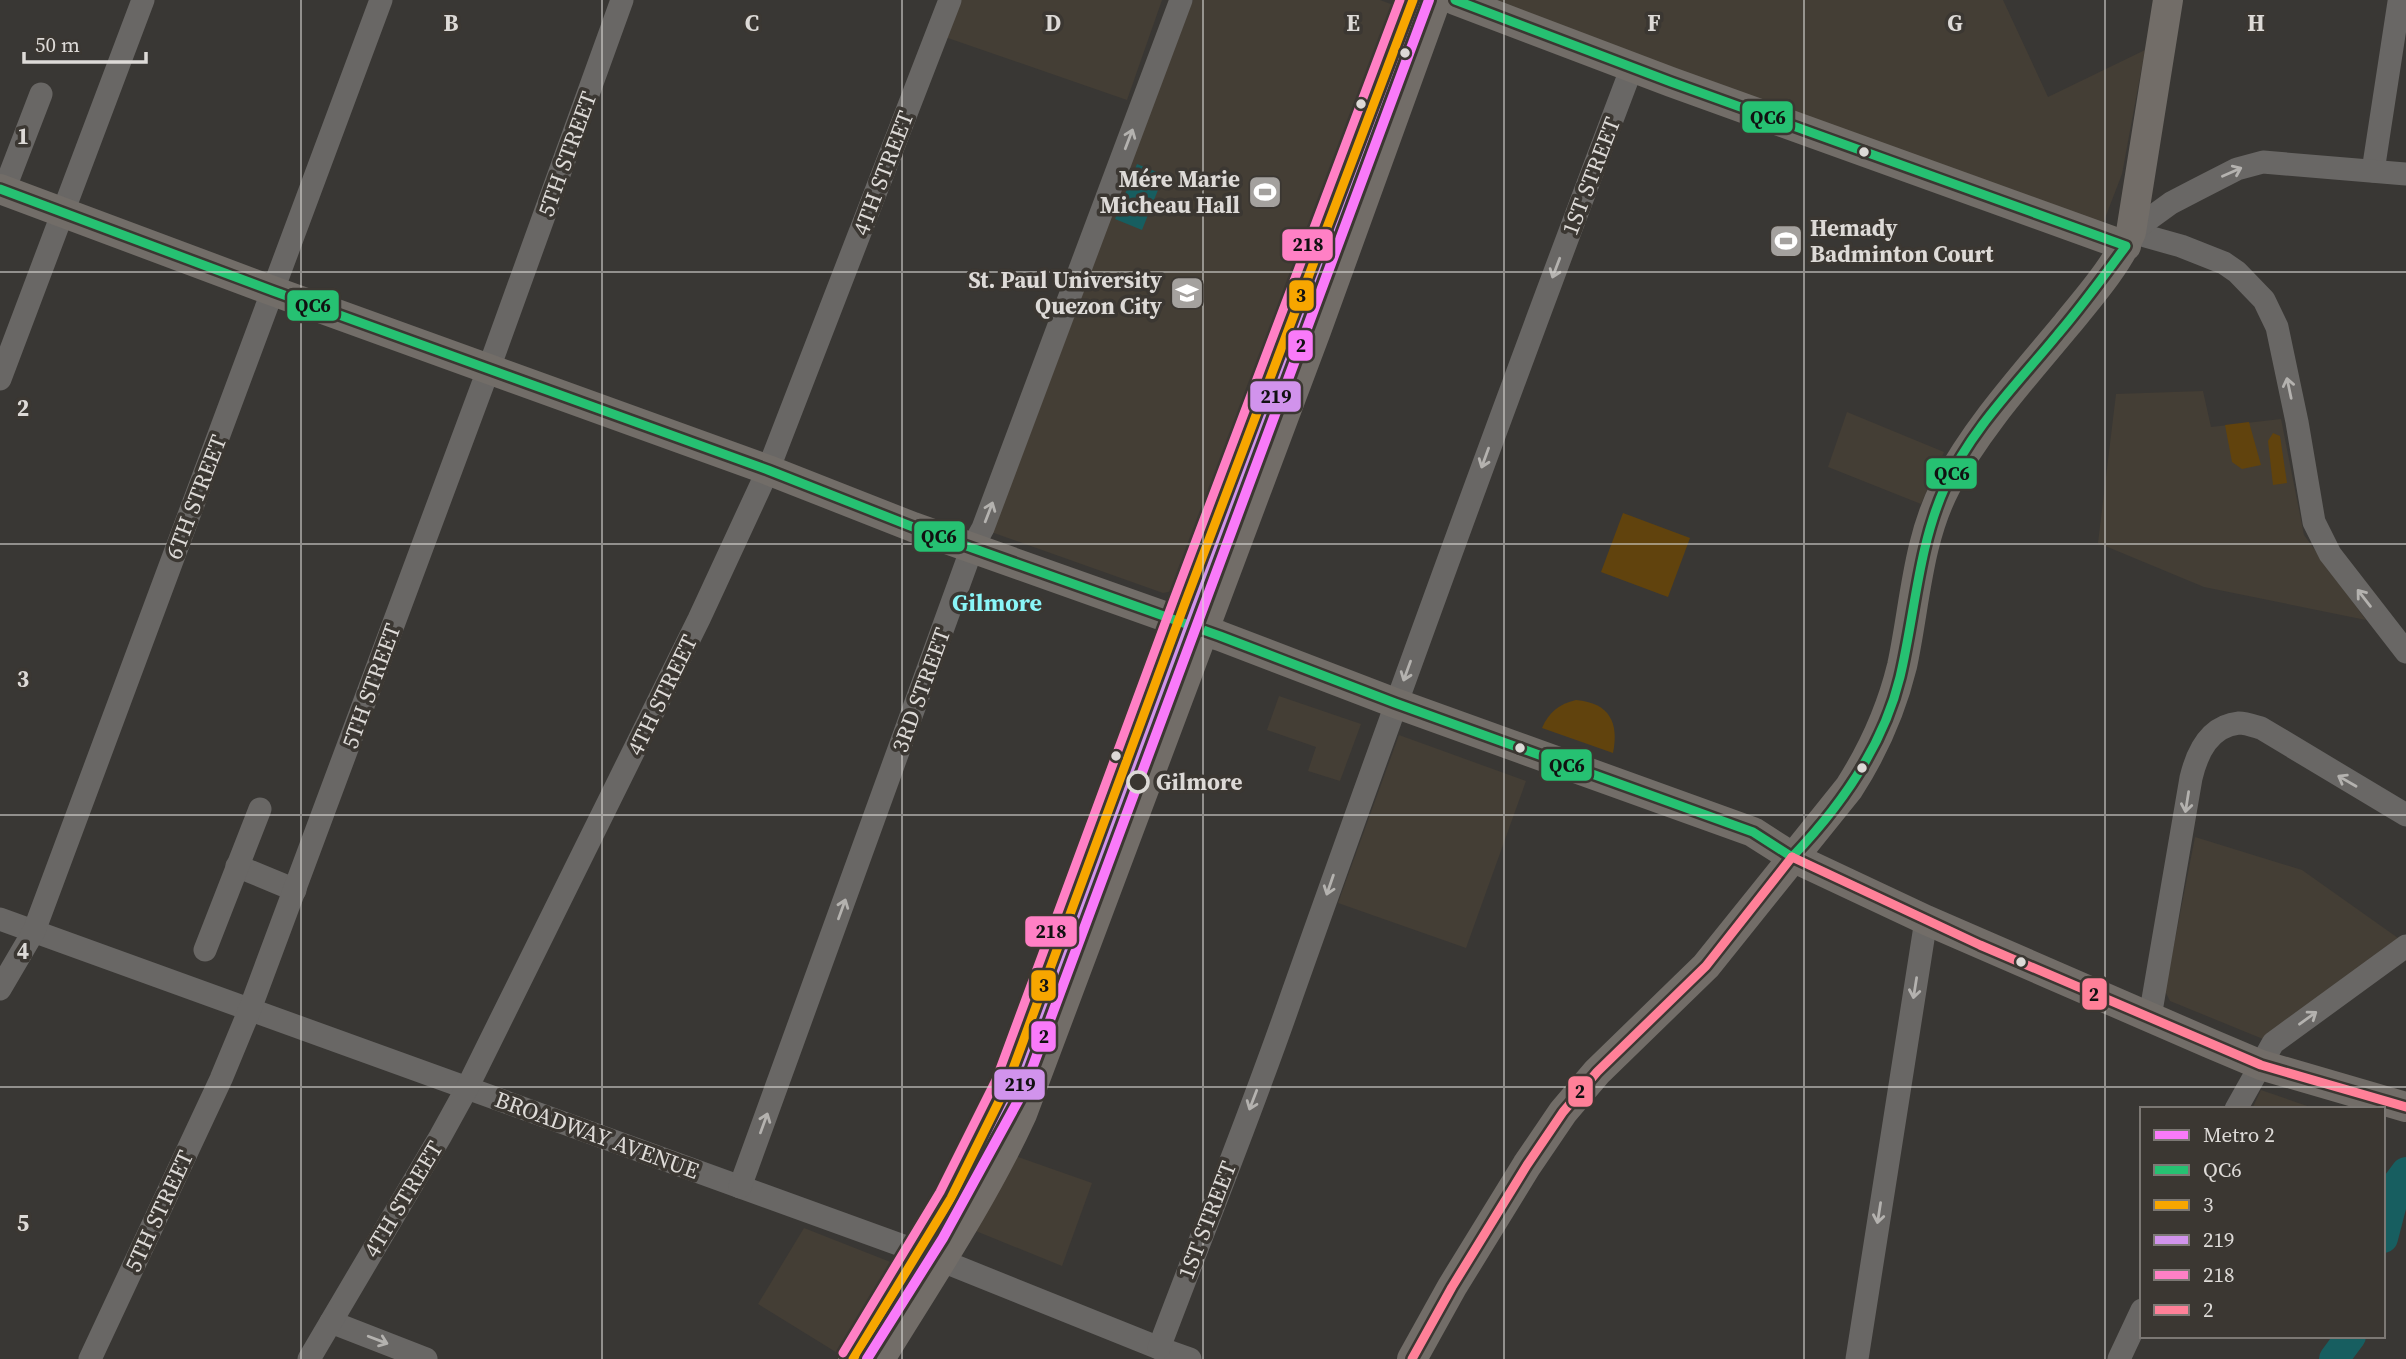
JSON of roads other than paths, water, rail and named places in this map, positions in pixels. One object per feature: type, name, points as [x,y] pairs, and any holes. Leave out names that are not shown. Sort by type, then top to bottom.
[{"type":"main road","points":[[1191,627],[1413,0]]},
{"type":"main road","points":[[880,1359],[931,1256],[1007,1085],[1191,627],[1316,331],[1436,0]]},
{"type":"main road","points":[[1455,0],[1632,67],[2128,239]]},
{"type":"main road","points":[[1412,1359],[1452,1287],[1563,1112],[1597,1072],[1706,966],[1849,788],[1871,751],[1890,711],[1902,666],[1922,554],[1935,507],[1958,463],[1997,407],[2090,297],[2128,239],[2168,0]]},
{"type":"main road","points":[[2,189],[273,291],[768,470],[972,548],[1753,832],[1792,857],[1926,920],[2261,1065],[2405,1107]]},
{"type":"main road","points":[[853,1359],[931,1256]]},
{"type":"street","points":[[0,379],[143,0]]},
{"type":"street","name":"6TH STREET","points":[[0,989],[34,931],[381,0]]},
{"type":"street","name":"5TH STREET","points":[[90,1359],[221,1079],[250,1009],[622,0]]},
{"type":"street","name":"4TH STREET","points":[[309,1359],[467,1088],[699,619],[768,470],[950,0]]},
{"type":"street","name":"3RD STREET","points":[[740,1187],[972,548],[983,528],[1181,0]]},
{"type":"street","points":[[2128,239],[2171,203],[2237,169],[2263,162],[2395,176],[2399,2]]},
{"type":"street","name":"1ST STREET","points":[[1159,1349],[1292,995],[1508,394],[1632,67]]},
{"type":"street","points":[[2,189],[41,94]]},
{"type":"street","points":[[2128,239],[2181,246],[2224,263],[2237,272],[2264,300],[2277,327],[2314,522],[2330,554],[2406,652]]},
{"type":"street","points":[[2150,1017],[2193,767],[2198,751],[2219,729],[2240,723],[2261,728],[2406,815]]},
{"type":"street","points":[[205,950],[260,809]]},
{"type":"street","points":[[237,866],[295,890]]},
{"type":"street","name":"BROADWAY AVENUE","points":[[0,919],[931,1256],[1159,1349],[1191,1359]]},
{"type":"street","points":[[1857,1359],[1926,920]]},
{"type":"street","points":[[2237,1107],[2273,1044],[2406,946]]},
{"type":"street","points":[[2119,1359],[2140,1314]]},
{"type":"street","points":[[331,1322],[426,1359]]},
{"type":"water","points":[[1137,164],[1164,175],[1142,230],[1115,219]]},
{"type":"waterway","points":[[2385,1230],[2397,1184],[2406,1172]]},
{"type":"waterway","points":[[2334,1359],[2350,1338]]},
{"type":"metro line","name":"2","points":[[867,1359],[943,1238],[1024,1090],[1429,0]]},
{"type":"place","name":"Mére Marie Micheau Hall","points":[[1265,192]]},
{"type":"place","name":"Hemady Badminton Court","points":[[1786,241]]},
{"type":"place","name":"St. Paul University Quezon City","points":[[1187,293]]},
{"type":"place","name":"Gilmore","points":[[1138,782]]},
{"type":"district","name":"Gilmore","points":[[997,603]]}]
